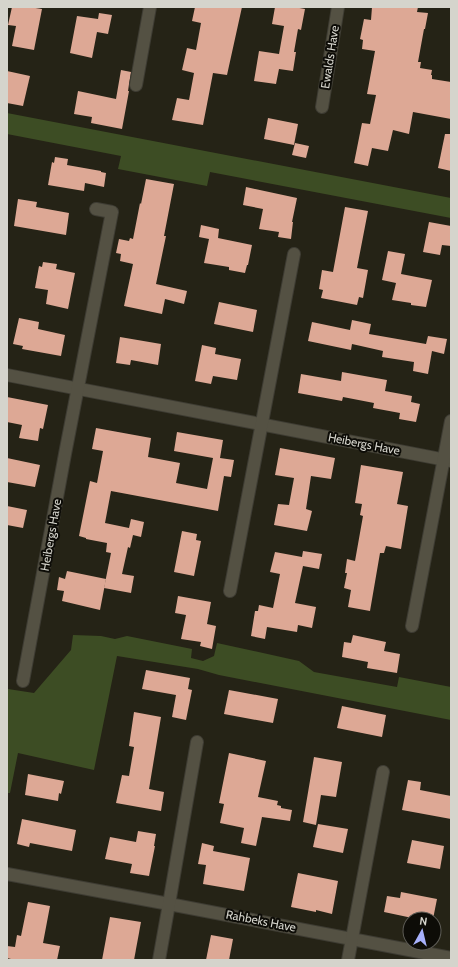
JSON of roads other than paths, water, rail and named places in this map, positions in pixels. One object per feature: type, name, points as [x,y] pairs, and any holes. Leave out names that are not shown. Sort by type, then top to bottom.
[{"type":"street","points":[[136,85],[150,7]]},
{"type":"street","name":"Ewalds Have","points":[[322,107],[338,7]]},
{"type":"street","name":"Heibergs Have","points":[[23,681],[112,212],[96,209]]},
{"type":"street","points":[[230,591],[294,254]]},
{"type":"street","name":"Heibergs Have","points":[[7,375],[447,460]]},
{"type":"street","points":[[412,626],[447,460],[451,421]]},
{"type":"street","points":[[158,960],[169,904],[196,742]]},
{"type":"street","points":[[348,960],[383,772]]},
{"type":"street","name":"Rahbeks Have","points":[[7,874],[451,958]]}]
